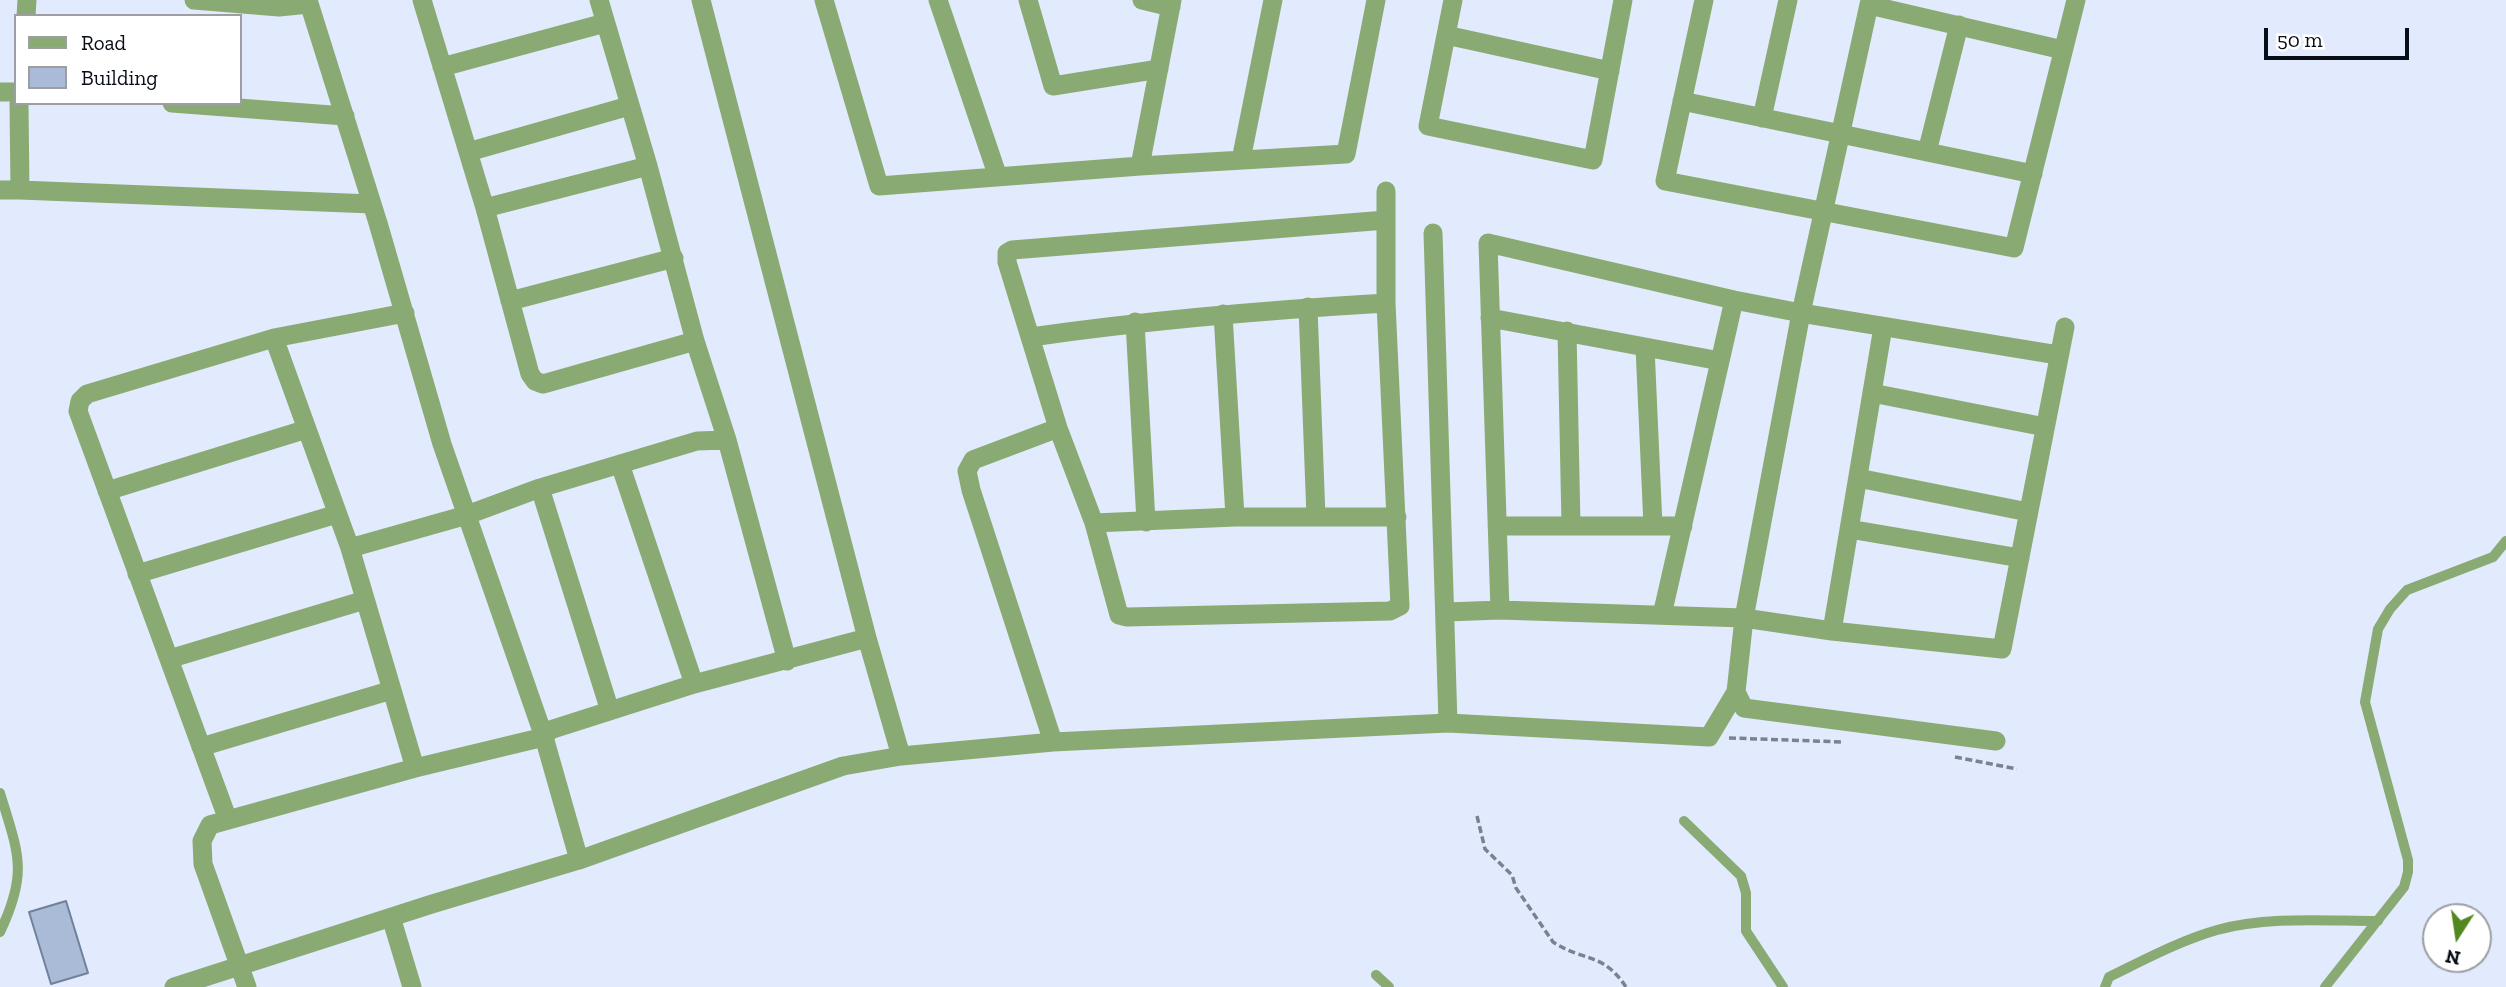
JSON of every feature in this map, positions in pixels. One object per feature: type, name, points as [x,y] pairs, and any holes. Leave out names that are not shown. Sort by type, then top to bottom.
[{"type":"street","points":[[194,0],[279,7],[309,2],[372,204],[442,444],[544,737],[579,860]]},
{"type":"street","points":[[422,0],[485,208],[530,374],[535,381],[543,384],[695,341]]},
{"type":"street","points":[[599,0],[674,257],[695,341],[727,440],[787,661]]},
{"type":"street","points":[[701,0],[867,638],[901,756]]},
{"type":"street","points":[[824,0],[879,186],[1140,166],[1346,154],[1376,0]]},
{"type":"street","points":[[938,0],[998,177]]},
{"type":"street","points":[[1028,0],[1053,86],[1159,69]]},
{"type":"street","points":[[1140,166],[1171,4],[1142,0]]},
{"type":"street","points":[[1241,160],[1273,0]]},
{"type":"street","points":[[1453,0],[1428,126],[1593,160],[1623,0]]},
{"type":"street","points":[[1704,0],[1665,181],[2014,248],[2076,0]]},
{"type":"street","points":[[1762,118],[1788,0]]},
{"type":"street","points":[[174,987],[579,860],[843,766],[901,756],[1053,742],[1448,723],[1709,737],[1736,692],[1744,618],[1801,313],[1869,3],[2063,50]]},
{"type":"street","points":[[442,67],[605,23]]},
{"type":"street","points":[[1927,152],[1959,25]]},
{"type":"street","points":[[1446,35],[1610,71]]},
{"type":"street","points":[[1682,102],[2033,174]]},
{"type":"street","points":[[19,105],[20,190]]},
{"type":"street","points":[[199,105],[345,116]]},
{"type":"street","points":[[468,152],[629,106]]},
{"type":"street","points":[[485,208],[648,166]]},
{"type":"street","points":[[0,190],[372,204]]},
{"type":"street","points":[[1386,220],[1012,250],[1007,253],[1007,262],[1058,428],[1094,523],[1119,615],[1126,617],[1390,611],[1400,606],[1386,303],[1387,191]]},
{"type":"street","points":[[1433,233],[1448,723]]},
{"type":"street","points":[[1500,610],[1488,243],[1734,300],[2059,355]]},
{"type":"street","points":[[510,301],[674,257]]},
{"type":"street","points":[[1662,615],[1734,300]]},
{"type":"street","points":[[1031,337],[1135,322],[1386,303]]},
{"type":"street","points":[[1308,307],[1316,516]]},
{"type":"street","points":[[228,820],[78,411],[80,401],[87,394],[274,338],[404,313]]},
{"type":"street","points":[[1223,314],[1235,517]]},
{"type":"street","points":[[1490,317],[1720,361]]},
{"type":"street","points":[[1135,322],[1146,522]]},
{"type":"street","points":[[1832,631],[1883,327]]},
{"type":"street","points":[[1446,612],[1500,610],[1744,618],[1832,631],[2002,649],[2066,327]]},
{"type":"street","points":[[1567,331],[1571,526]]},
{"type":"street","points":[[274,338],[350,548],[415,768]]},
{"type":"street","points":[[1644,347],[1653,526]]},
{"type":"street","points":[[1872,393],[2045,428]]},
{"type":"street","points":[[1053,742],[967,471],[973,460],[1058,428]]},
{"type":"street","points":[[107,491],[307,429]]},
{"type":"street","points":[[350,548],[467,515],[540,488],[697,441],[727,440]]},
{"type":"street","points":[[620,464],[694,684]]},
{"type":"street","points":[[1858,478],[2028,512]]},
{"type":"street","points":[[540,488],[610,711]]},
{"type":"street","points":[[137,574],[337,514]]},
{"type":"street","points":[[1094,523],[1235,517],[1397,517]]},
{"type":"street","points":[[1497,526],[1683,526]]},
{"type":"street","points":[[1849,529],[2020,558]]},
{"type":"street","points":[[169,659],[365,600]]},
{"type":"street","points":[[247,987],[203,864],[201,841],[210,825],[415,768],[544,737],[550,730],[694,684],[867,638]]},
{"type":"street","points":[[201,747],[391,690]]},
{"type":"street","points":[[1736,692],[1744,708],[1996,741]]},
{"type":"street","points":[[391,917],[412,987]]},
{"type":"lane","points":[[2325,987],[2404,887],[2408,872],[2408,860],[2365,702],[2378,629],[2407,590],[2493,557],[2506,541]]},
{"type":"lane","points":[[0,793],[18,851],[19,873],[15,894],[0,932]]},
{"type":"lane","points":[[1684,821],[1741,876],[1746,900],[1746,931],[1783,987]]},
{"type":"lane","points":[[2105,987],[2109,977],[2172,946],[2218,930],[2270,922],[2378,921]]},
{"type":"lane","points":[[1376,975],[1389,987]]},
{"type":"path","points":[[1709,737],[1855,743]]},
{"type":"path","points":[[1952,756],[2017,769]]},
{"type":"path","points":[[1477,816],[1485,849],[1512,875],[1516,888],[1553,942],[1605,963],[1616,972],[1626,987]]},
{"type":"building","points":[[66,901],[88,973],[51,984],[29,912]]}]
